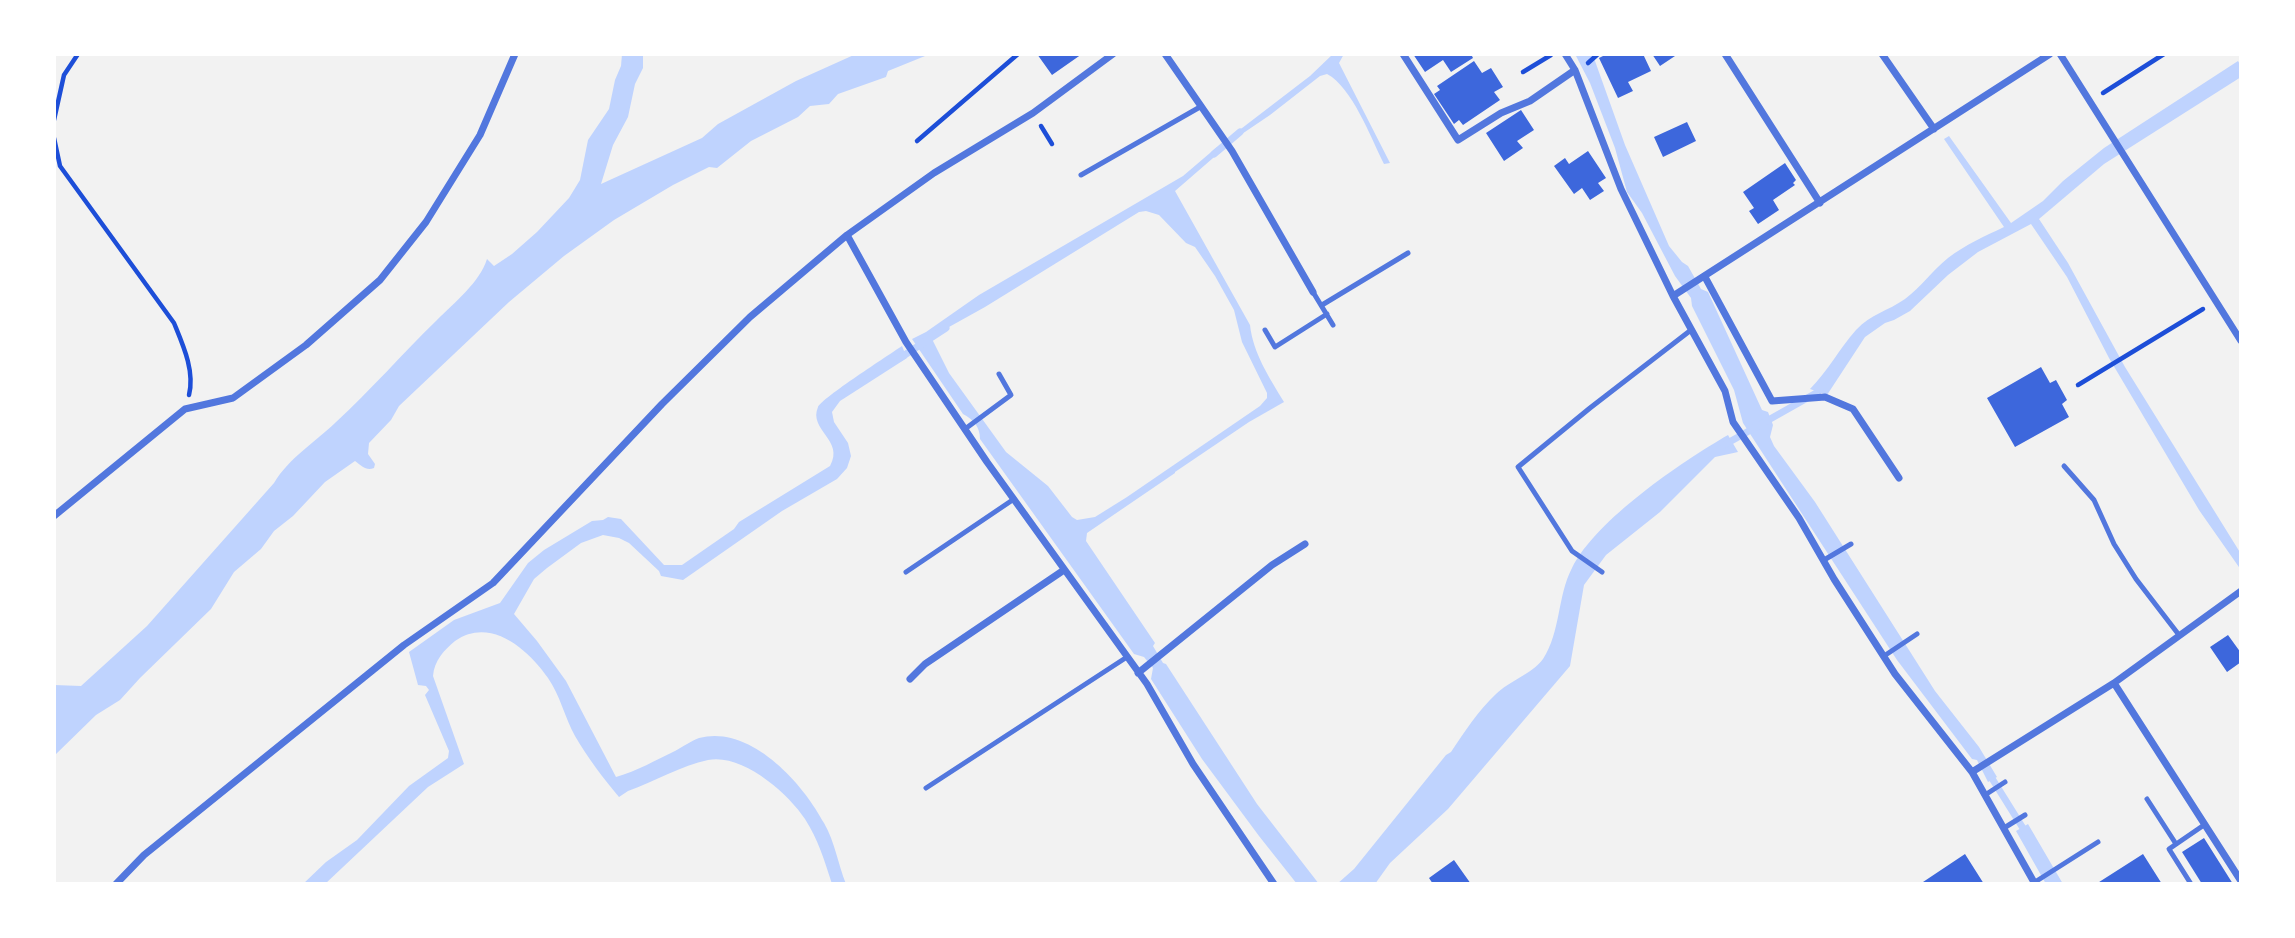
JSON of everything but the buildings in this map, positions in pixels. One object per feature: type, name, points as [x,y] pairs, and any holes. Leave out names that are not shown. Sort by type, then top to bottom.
[{"type":"street","points":[[54,516],[185,409],[233,398],[306,345],[380,280],[426,222],[480,135],[515,54]]},
{"type":"street","points":[[116,884],[144,855],[404,645],[493,583],[662,404],[750,317],[847,235],[934,173],[1034,113],[1113,54]]},
{"type":"street","points":[[1165,54],[1232,151],[1313,292]]},
{"type":"street","points":[[1403,54],[1458,140],[1501,113],[1530,101],[1575,70]]},
{"type":"street","points":[[1565,54],[1575,70],[1621,189],[1676,294],[1691,330],[1725,391],[1733,422],[1826,558],[1887,654],[1895,674],[1974,770],[2037,882]]},
{"type":"street","points":[[1725,54],[1820,203]]},
{"type":"street","points":[[1882,54],[1934,129]]},
{"type":"street","points":[[1676,294],[2050,54]]},
{"type":"street","points":[[2060,54],[2241,341]]},
{"type":"street","points":[[847,235],[906,342],[1064,570],[1127,657],[1141,670],[1193,764],[1274,884]]},
{"type":"street","points":[[1705,277],[1772,401],[1825,397],[1853,409],[1899,478]]},
{"type":"street","points":[[1141,670],[1272,565],[1305,544]]},
{"type":"street","points":[[910,679],[925,664],[1064,570]]},
{"type":"street","points":[[1974,770],[2114,683],[2241,591]]},
{"type":"street","points":[[2114,683],[2241,881]]},
{"type":"lane","points":[[1081,175],[1200,107]]},
{"type":"lane","points":[[1322,306],[1408,253]]},
{"type":"lane","points":[[1313,292],[1333,325]]},
{"type":"lane","points":[[1265,330],[1275,346],[1326,314]]},
{"type":"lane","points":[[1602,572],[1572,551],[1518,467],[1691,330]]},
{"type":"lane","points":[[967,428],[1011,395],[999,374]]},
{"type":"lane","points":[[2064,466],[2094,500],[2114,544],[2136,579],[2179,635]]},
{"type":"lane","points":[[906,572],[1014,499]]},
{"type":"lane","points":[[1826,558],[1851,544]]},
{"type":"lane","points":[[1887,654],[1916,634]]},
{"type":"lane","points":[[926,788],[1127,657]]},
{"type":"lane","points":[[1988,793],[2005,782]]},
{"type":"lane","points":[[2147,799],[2176,844]]},
{"type":"lane","points":[[2006,826],[2025,815]]},
{"type":"lane","points":[[2191,884],[2169,849],[2204,825]]},
{"type":"lane","points":[[2037,882],[2098,842]]},
{"type":"path","points":[[54,120],[64,75],[78,54]]},
{"type":"path","points":[[917,141],[1018,54]]},
{"type":"path","points":[[1523,72],[1551,54]]},
{"type":"path","points":[[2090,101],[2164,54]]},
{"type":"path","points":[[1034,113],[1052,144]]},
{"type":"path","points":[[54,138],[60,166],[174,323],[186,350],[192,383],[185,409]]},
{"type":"path","points":[[2078,386],[2216,301]]},
{"type":"water","points":[[622,54],[643,54],[643,68],[635,84],[628,117],[613,145],[601,184],[702,138],[718,124],[796,81],[856,54],[930,54],[888,71],[886,77],[838,94],[829,104],[810,106],[798,117],[751,141],[717,168],[709,167],[673,185],[614,220],[564,256],[509,302],[399,406],[391,420],[369,443],[368,454],[375,464],[374,468],[366,468],[355,461],[325,482],[293,516],[274,531],[261,549],[234,572],[211,609],[120,700],[96,715],[54,756],[54,685],[81,686],[147,626],[287,466],[348,410],[466,292],[479,276],[487,259],[494,266],[512,254],[569,198],[580,180],[588,140],[609,109]]},
{"type":"water","points":[[1333,54],[1344,54],[1339,63],[1390,163],[1384,164],[1353,101],[1327,74],[1320,76],[1236,138],[1233,135],[1310,76]]},
{"type":"water","points":[[1575,54],[1591,54],[1595,61],[1625,145],[1669,246],[1688,266],[1701,289],[1708,292],[1762,410],[1768,412],[1773,425],[1770,437],[1774,446],[1815,502],[1935,691],[1979,747],[1997,777],[1988,782],[1977,760],[1972,759],[1897,660],[1743,423],[1734,390],[1692,306],[1691,298],[1675,276],[1642,213],[1627,192],[1615,148],[1590,83]]},
{"type":"water","points":[[2238,61],[2241,77],[2104,164],[2039,219],[2068,263],[2125,367],[2241,554],[2241,570],[2199,510],[2109,358],[2067,277],[2031,224],[1978,252],[1948,275],[1910,311],[1885,323],[1865,337],[1827,395],[1810,389],[1862,325],[1905,299],[1955,253],[2004,227],[1944,139],[1949,136],[2011,223],[2043,201],[2104,148]]},
{"type":"water","points":[[1217,147],[1220,152],[1175,191],[1250,325],[1258,355],[1284,402],[1249,422],[1087,533],[1086,541],[1155,643],[1153,646],[1163,663],[1257,804],[1319,884],[1297,884],[1259,836],[1202,759],[1151,679],[1153,668],[1144,657],[1134,654],[980,439],[976,424],[963,414],[912,339],[979,295],[1183,176]],"holes":[[[1139,212],[1159,215],[1186,243],[1195,247],[1215,276],[1234,310],[1242,342],[1267,398],[1260,406],[1127,497],[1095,517],[1077,520],[1048,486],[1006,452],[949,373],[931,337],[985,307]]]},
{"type":"water","points":[[902,346],[907,358],[840,401],[832,412],[834,422],[848,443],[851,456],[847,468],[837,479],[782,511],[683,580],[661,576],[629,543],[619,538],[603,535],[581,543],[534,579],[514,614],[566,681],[616,777],[699,738],[718,736],[755,748],[789,775],[815,807],[831,838],[846,884],[832,884],[814,834],[787,798],[763,777],[735,763],[721,759],[698,762],[619,797],[580,744],[552,685],[540,667],[507,639],[481,632],[468,634],[451,644],[443,652],[433,676],[464,764],[428,787],[325,884],[303,884],[326,862],[357,840],[409,786],[448,758],[449,751],[425,695],[429,690],[426,686],[418,685],[409,652],[454,620],[500,603],[528,563],[592,521],[608,517],[621,519],[664,565],[682,565],[734,529],[739,522],[830,466],[833,449],[818,422],[818,407],[843,386]]},
{"type":"water","points":[[1728,435],[1738,452],[1715,457],[1660,512],[1606,555],[1584,585],[1570,666],[1448,809],[1390,863],[1375,884],[1337,884],[1354,869],[1451,752],[1489,701],[1501,689],[1533,669],[1543,659],[1553,637],[1567,579],[1584,550],[1600,531],[1664,476]]},
{"type":"water","points":[[2028,824],[2063,884],[2046,884],[2016,831]]},
{"type":"waterway","points":[[1214,154],[1240,132]]},
{"type":"waterway","points":[[900,358],[946,328]]},
{"type":"waterway","points":[[1724,445],[1818,392],[1823,384]]},
{"type":"waterway","points":[[1988,772],[2026,833]]}]
